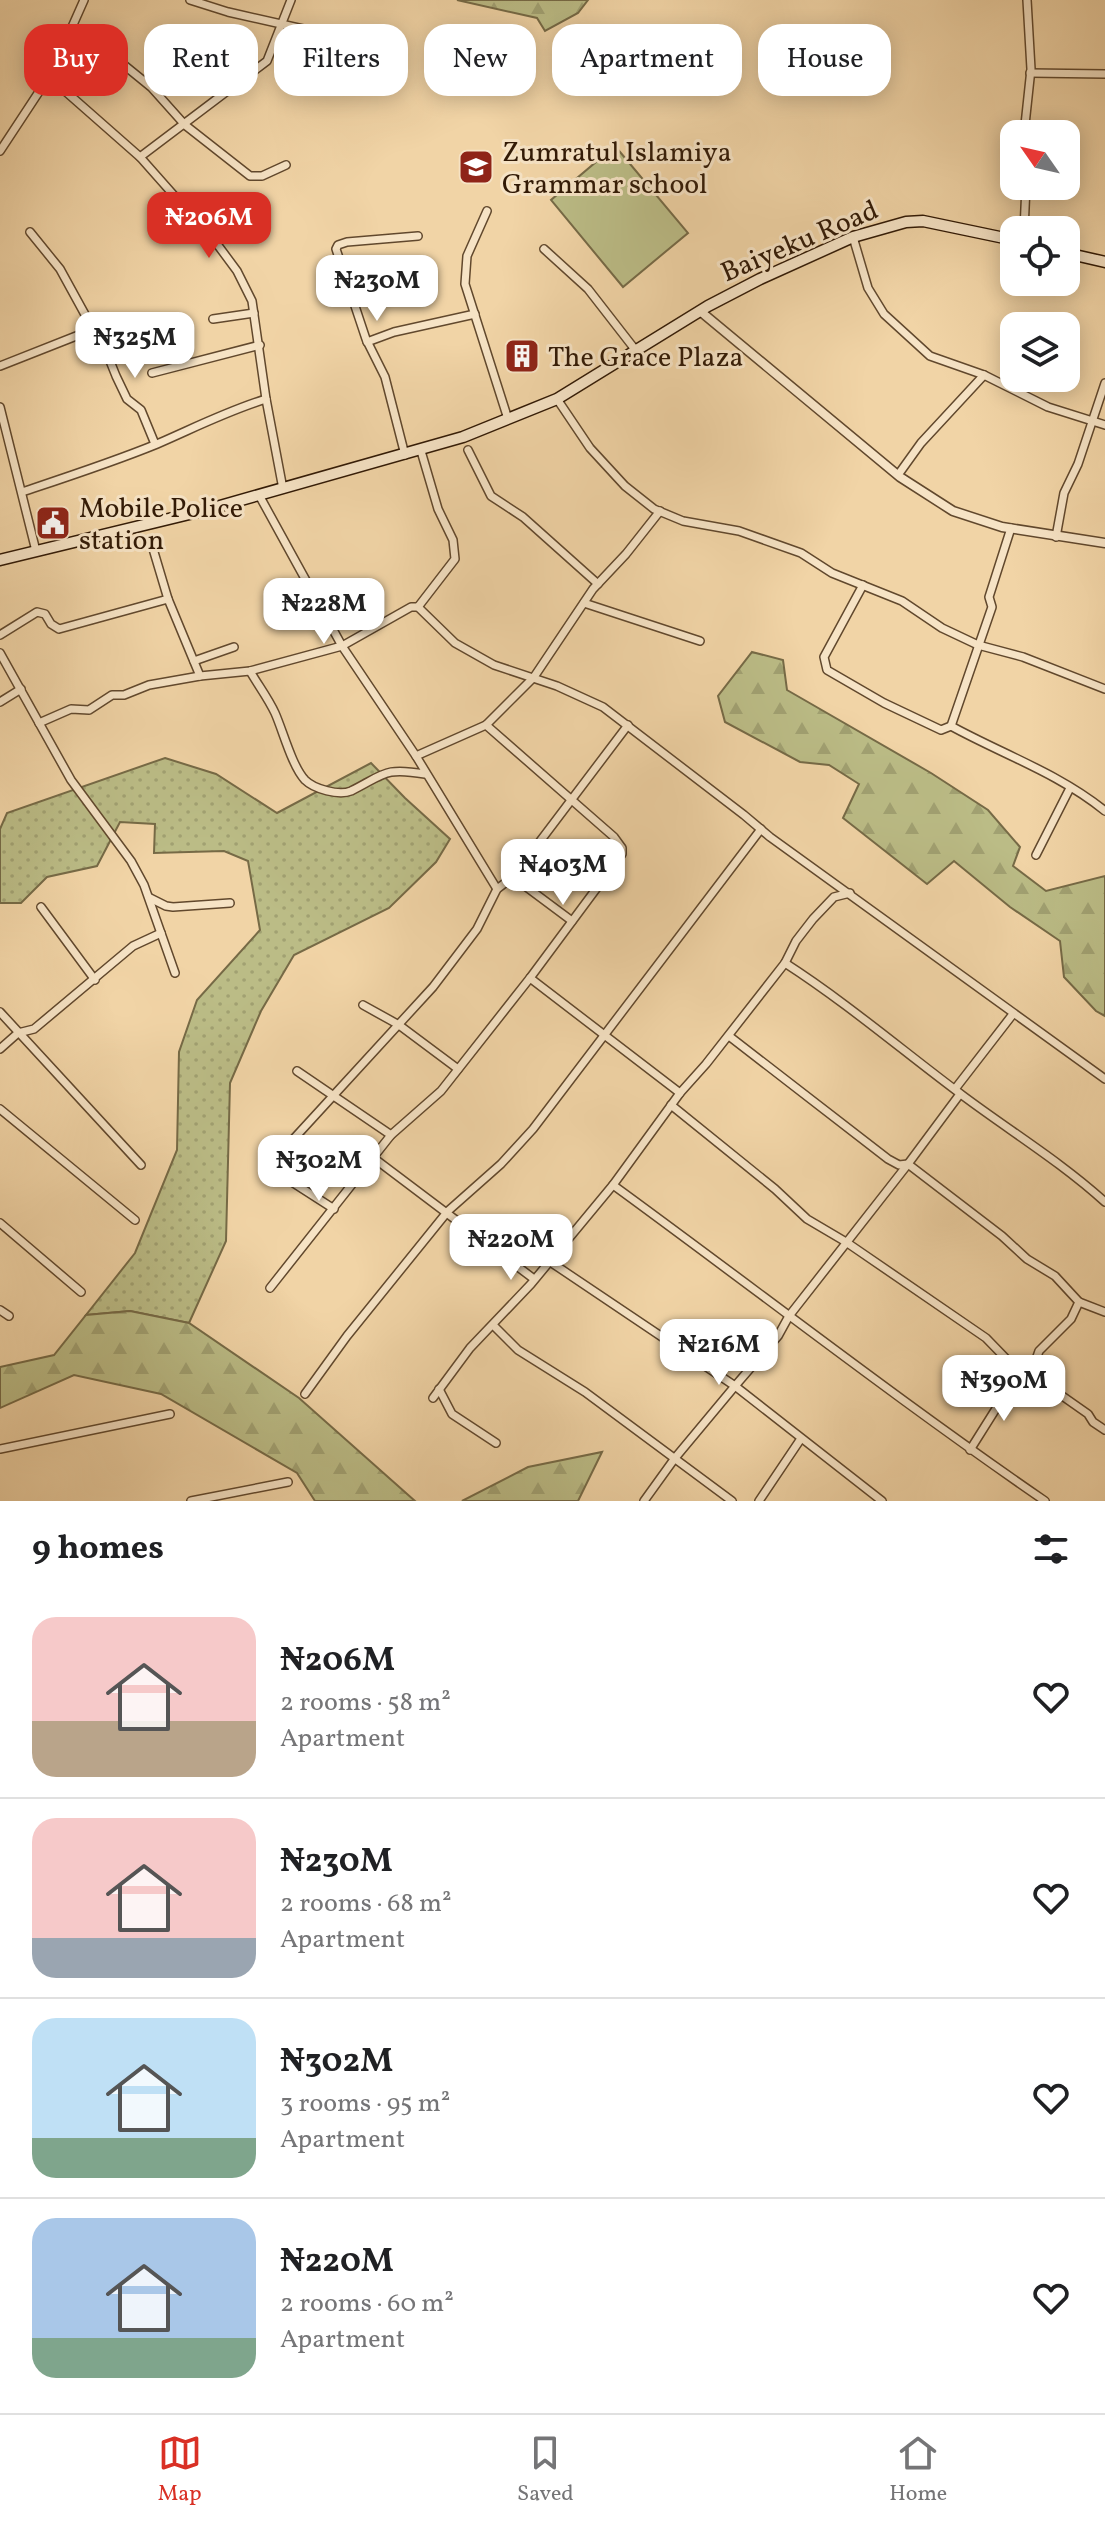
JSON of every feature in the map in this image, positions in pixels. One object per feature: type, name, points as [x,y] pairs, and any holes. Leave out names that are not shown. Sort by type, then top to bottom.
[{"type":"main road","name":"Baiyeku Road","points":[[0,560],[168,520],[421,451],[508,419],[557,399],[700,311],[760,279],[853,237],[906,222],[923,221],[1000,237]]},
{"type":"main road","points":[[1080,256],[1105,262]]},
{"type":"street","points":[[72,24],[84,0]]},
{"type":"street","points":[[191,0],[284,24],[291,0]]},
{"type":"street","points":[[1025,120],[1030,73],[1027,0]]},
{"type":"street","points":[[140,157],[267,61],[274,46]]},
{"type":"street","points":[[128,68],[151,87],[185,125],[250,176],[262,176],[286,165]]},
{"type":"street","points":[[1030,73],[1105,74]]},
{"type":"street","points":[[0,151],[35,96]]},
{"type":"street","points":[[71,96],[140,157],[237,271],[252,301],[283,489]]},
{"type":"street","points":[[487,211],[467,256],[465,284],[508,419]]},
{"type":"street","points":[[30,232],[60,269],[104,343],[127,399],[141,410],[155,444]]},
{"type":"street","points":[[405,455],[385,377],[367,342],[337,246],[347,242],[418,236]]},
{"type":"street","points":[[853,237],[868,288],[884,314],[930,356],[984,375],[1048,407],[1105,425]]},
{"type":"street","points":[[544,249],[588,289],[637,352]]},
{"type":"street","points":[[700,311],[898,475],[953,511],[1011,528],[1105,543]]},
{"type":"street","points":[[213,319],[254,313]]},
{"type":"street","points":[[367,342],[394,332],[475,314]]},
{"type":"street","points":[[0,366],[94,329]]},
{"type":"street","points":[[152,373],[260,345]]},
{"type":"street","points":[[898,475],[921,443],[984,375]]},
{"type":"street","points":[[1056,537],[1064,493],[1078,464],[1105,383]]},
{"type":"street","points":[[22,492],[155,444],[220,413],[266,399]]},
{"type":"street","points":[[557,399],[565,414],[625,486],[660,511],[683,521],[739,531],[801,553],[832,573],[902,601],[942,628],[978,645],[1023,657],[1105,689]]},
{"type":"street","points":[[0,412],[36,551]]},
{"type":"street","points":[[468,450],[491,496],[523,517],[598,584]]},
{"type":"street","points":[[418,607],[455,559],[453,540],[438,509],[421,451]]},
{"type":"street","points":[[259,495],[342,646],[416,756],[497,889]]},
{"type":"street","points":[[416,756],[486,725],[534,677],[598,584],[660,511]]},
{"type":"street","points":[[951,726],[992,607],[989,597],[994,574],[1011,528]]},
{"type":"street","points":[[151,542],[168,599],[200,676]]},
{"type":"street","points":[[863,585],[824,657],[825,667],[898,710],[941,730],[951,726],[1070,788],[1105,811]]},
{"type":"street","points":[[0,635],[37,612],[45,614],[51,624],[59,629],[168,599]]},
{"type":"street","points":[[584,603],[700,641]]},
{"type":"street","points":[[39,723],[71,709],[89,710],[112,695],[124,695],[149,685],[250,671],[342,646],[411,607],[418,607],[455,643],[494,665],[534,677],[603,707],[761,829],[1105,1079]]},
{"type":"street","points":[[194,661],[234,647]]},
{"type":"street","points":[[0,653],[71,780],[131,861],[150,898],[175,973]]},
{"type":"street","points":[[250,671],[273,710],[307,782],[342,793],[386,772],[400,770],[425,774]]},
{"type":"street","points":[[0,702],[21,689]]},
{"type":"street","points":[[270,1288],[391,1135],[428,1104],[458,1069],[622,854],[622,848],[614,837],[486,725]]},
{"type":"street","points":[[334,1209],[278,1173],[274,1165],[287,1144],[433,987],[477,929],[497,889],[513,877],[628,725]]},
{"type":"street","points":[[1036,855],[1070,788]]},
{"type":"street","points":[[305,1394],[347,1336],[448,1211],[501,1164],[533,1129],[761,829]]},
{"type":"street","points":[[513,877],[572,921]]},
{"type":"street","points":[[433,1398],[470,1348],[494,1326],[613,1185],[680,1093],[785,963],[796,941],[823,908],[840,894],[850,893]]},
{"type":"street","points":[[150,898],[166,906],[230,903]]},
{"type":"street","points":[[41,907],[95,980]]},
{"type":"street","points":[[0,1049],[18,1033],[34,1029],[133,946],[161,933]]},
{"type":"street","points":[[785,963],[840,999],[958,1092],[1079,1178],[1105,1202]]},
{"type":"street","points":[[530,978],[680,1093]]},
{"type":"street","points":[[363,1005],[399,1025],[458,1069]]},
{"type":"street","points":[[0,1012],[141,1165]]},
{"type":"street","points":[[644,1501],[675,1458],[778,1336],[789,1316],[908,1164],[1013,1014]]},
{"type":"street","points":[[729,1036],[888,1159],[899,1165],[908,1164],[1027,1259],[1055,1276],[1079,1302],[1105,1312]]},
{"type":"street","points":[[297,1071],[391,1135]]},
{"type":"street","points":[[671,1105],[775,1189],[807,1219],[846,1242],[986,1338],[1019,1372],[1031,1374],[1088,1414],[1105,1430]]},
{"type":"street","points":[[1,1111],[135,1220]]},
{"type":"street","points":[[375,1159],[448,1211],[534,1279]]},
{"type":"street","points":[[613,1185],[970,1450],[1045,1501]]},
{"type":"street","points":[[0,1223],[81,1292]]},
{"type":"street","points":[[549,1261],[735,1386],[800,1440],[882,1501]]},
{"type":"street","points":[[1031,1374],[1039,1351],[1071,1319],[1079,1302]]},
{"type":"street","points":[[0,1310],[9,1316]]},
{"type":"street","points":[[494,1326],[518,1350],[585,1392],[732,1501]]},
{"type":"street","points":[[970,1450],[1019,1372]]},
{"type":"street","points":[[439,1389],[452,1414],[496,1443]]},
{"type":"street","points":[[0,1449],[170,1414]]},
{"type":"street","points":[[759,1501],[800,1440]]},
{"type":"street","points":[[191,1501],[288,1482]]},
{"type":"green space","points":[[457,0],[588,0],[578,13],[552,24],[545,31],[537,18]]},
{"type":"green space","points":[[615,146],[688,233],[623,287],[551,200]]},
{"type":"green space","points":[[752,652],[783,660],[787,690],[931,773],[988,810],[1020,847],[1013,866],[1046,891],[1105,876],[1105,1016],[1096,1011],[1064,977],[1060,941],[1010,907],[954,861],[927,884],[843,818],[859,784],[829,765],[800,762],[725,722],[718,696]]},
{"type":"green space","points":[[165,758],[216,774],[277,813],[371,763],[450,839],[436,862],[389,908],[294,955],[261,1011],[230,1083],[226,1241],[189,1323],[130,1311],[86,1315],[135,1253],[177,1150],[179,1052],[197,1000],[260,930],[248,861],[224,851],[154,853],[155,824],[120,822],[97,866],[47,877],[21,903],[0,903],[0,829],[7,813]]},
{"type":"green space","points":[[130,1311],[189,1323],[299,1398],[415,1501],[315,1501],[297,1473],[161,1394],[74,1375],[0,1408],[0,1367],[54,1355],[86,1315]]},
{"type":"green space","points":[[602,1452],[578,1501],[462,1501],[528,1467]]},
{"type":"place","name":"Zumratul Islamiya Grammar school","points":[[476,167]]},
{"type":"place","name":"The Grace Plaza","points":[[522,356]]},
{"type":"place","name":"Mobile Police station","points":[[53,523]]}]
